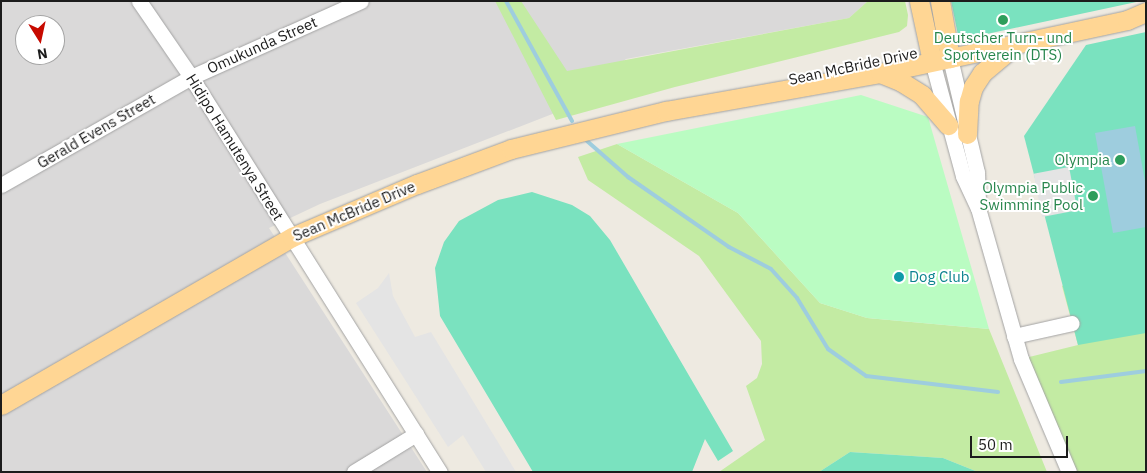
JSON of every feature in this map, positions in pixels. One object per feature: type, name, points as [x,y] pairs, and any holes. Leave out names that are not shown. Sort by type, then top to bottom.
[{"type":"main road","points":[[919,1],[940,54]]},
{"type":"main road","points":[[940,1],[940,54]]},
{"type":"main road","name":"Sean McBride Drive","points":[[1,405],[292,237],[417,184],[511,149],[609,123],[740,96],[767,95],[880,73],[940,54],[1146,8]]},
{"type":"main road","name":"Sean McBride Drive","points":[[740,96],[765,84],[940,54],[1021,43],[1127,20],[1146,12]]},
{"type":"main road","points":[[967,134],[969,101],[982,73],[1002,54],[1021,43]]},
{"type":"main road","points":[[880,73],[900,81],[922,96],[948,125]]},
{"type":"street","name":"Hidipo Hamutenya Street","points":[[139,1],[191,77],[440,472]]},
{"type":"street","name":"Omukunda Street","points":[[191,77],[361,1]]},
{"type":"street","points":[[940,54],[948,125],[963,176],[978,208],[1014,336],[1069,472]]},
{"type":"street","points":[[940,54],[967,134],[977,172],[978,208]]},
{"type":"street","name":"Gerald Evens Street","points":[[1,185],[191,77]]},
{"type":"street","points":[[1014,336],[1072,323]]},
{"type":"street","points":[[354,472],[416,434]]},
{"type":"shaded area","points":[[1,1],[868,1],[849,18],[626,59],[578,104],[320,204],[269,228],[427,472],[1,472]]},
{"type":"shaded area","points":[[1069,167],[1077,210],[1042,217],[1034,174]]},
{"type":"shaded area","points":[[389,273],[393,296],[415,337],[431,332],[516,472],[486,472],[463,435],[448,447],[356,303],[378,288]]},
{"type":"green space","points":[[495,1],[521,1],[567,71],[849,18],[868,1],[905,1],[908,15],[907,26],[899,32],[675,87],[556,120]]},
{"type":"green space","name":"Deutscher Turn- und Sportverein (DTS)","points":[[951,1],[1141,1],[959,40]]},
{"type":"green space","name":"Olympia Public Swimming Pool","points":[[1146,32],[1146,333],[1078,345],[1024,136],[1086,45]]},
{"type":"green space","points":[[861,95],[928,117],[989,329],[867,318],[820,303],[738,213],[617,144]]},
{"type":"green space","points":[[617,144],[738,213],[820,303],[867,318],[989,329],[1047,472],[978,472],[943,458],[850,452],[819,472],[719,472],[765,440],[746,386],[757,378],[762,364],[761,341],[699,256],[588,180],[578,157]]},
{"type":"green space","points":[[532,192],[572,205],[590,216],[610,240],[733,451],[718,461],[705,439],[692,472],[533,472],[440,316],[435,268],[444,242],[459,221],[498,200]]},
{"type":"green space","points":[[1146,239],[1146,472],[1069,472],[1021,359],[1078,345],[1062,286]]},
{"type":"green space","points":[[850,452],[943,458],[978,472],[819,472]]},
{"type":"water","name":"Olympia","points":[[1135,126],[1146,187],[1146,227],[1113,233],[1095,133]]},
{"type":"waterway","points":[[506,1],[572,121]]},
{"type":"waterway","points":[[587,141],[628,177],[729,247],[771,269],[797,298],[828,349],[866,376],[998,392]]},
{"type":"waterway","points":[[1061,382],[1146,371]]},
{"type":"place","name":"Deutscher Turn- und Sportverein (DTS)","points":[[1003,20]]},
{"type":"place","name":"Olympia","points":[[1120,160]]},
{"type":"place","name":"Olympia Public Swimming Pool","points":[[1093,196]]},
{"type":"place","name":"Dog Club","points":[[899,277]]}]
